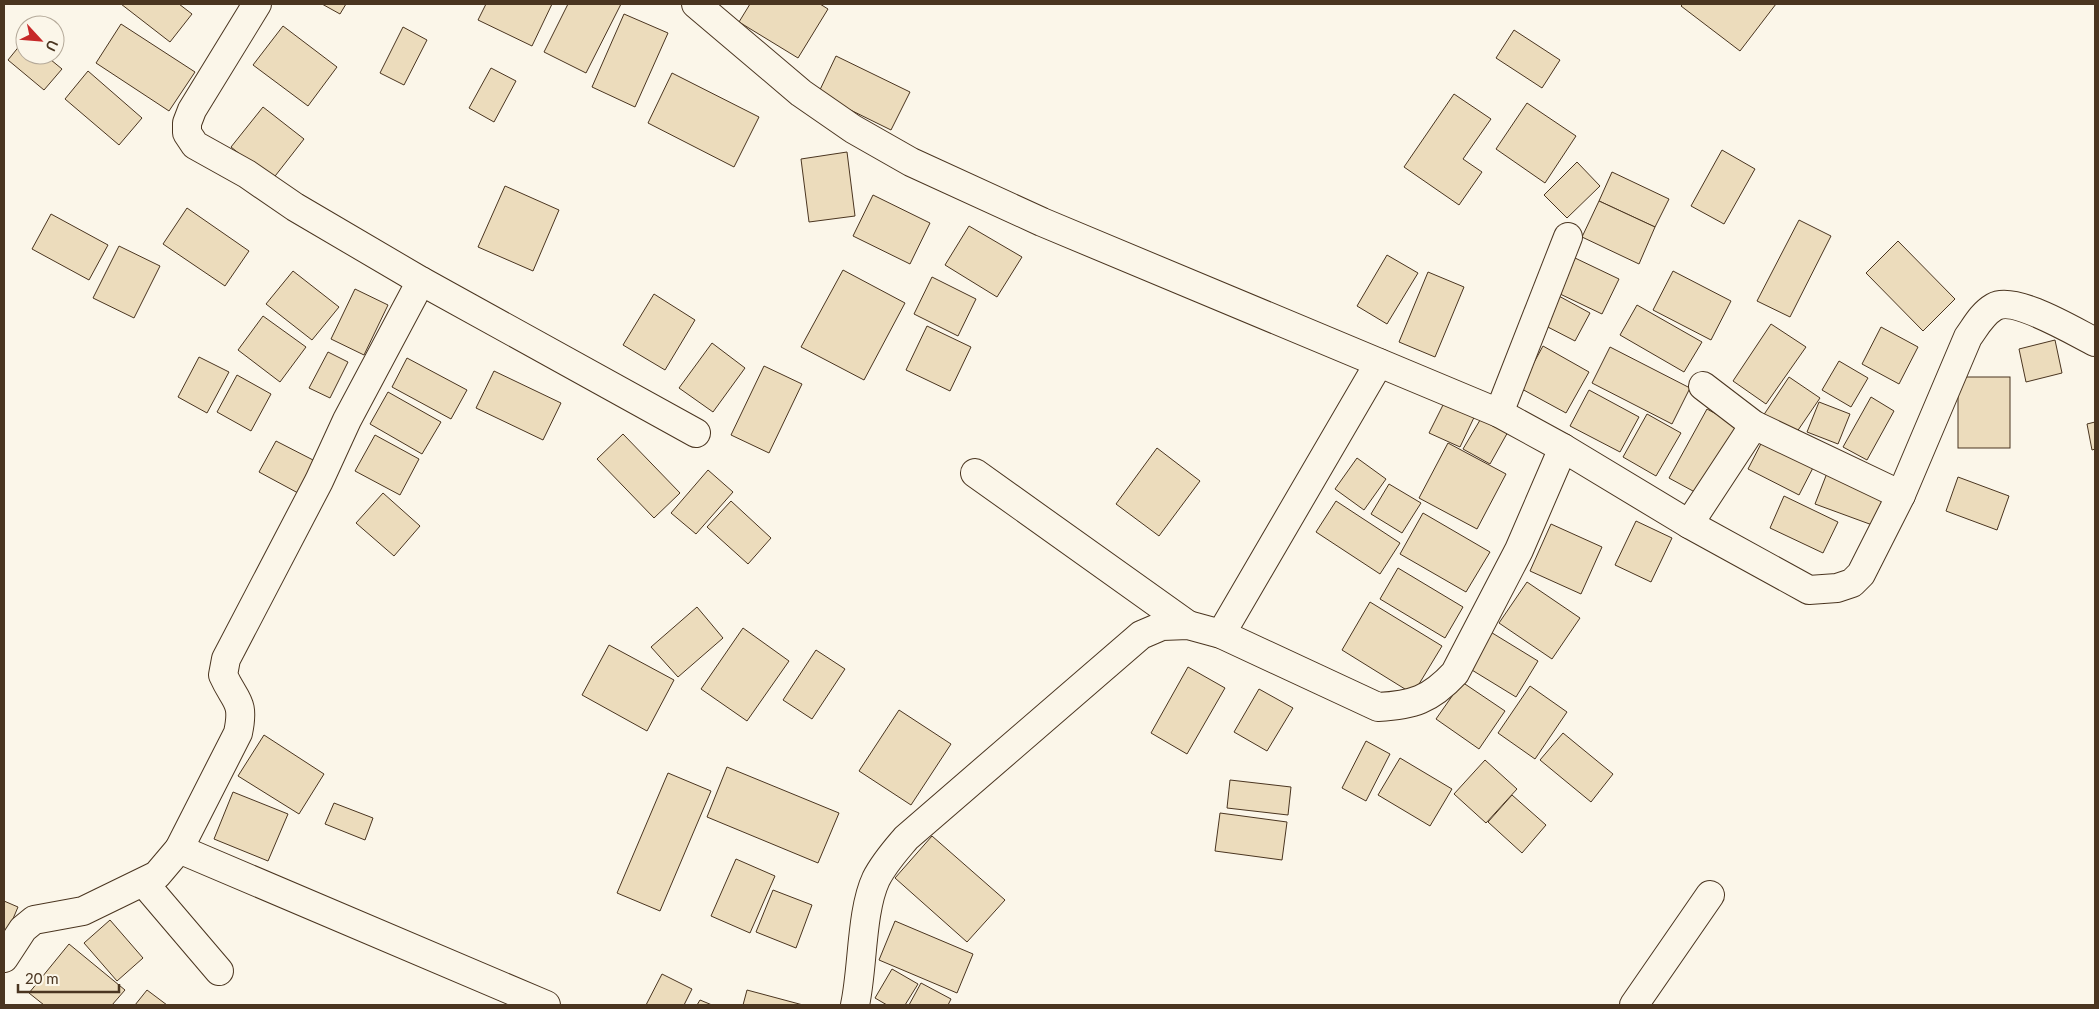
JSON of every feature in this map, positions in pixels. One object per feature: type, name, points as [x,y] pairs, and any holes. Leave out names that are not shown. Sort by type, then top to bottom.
[{"type":"street","points":[[257,4],[192,110],[187,123],[187,133],[195,146],[421,281],[696,433]]},
{"type":"street","points":[[713,9],[801,93],[853,129],[911,162],[1042,222],[1499,412],[1689,524],[1809,590],[1822,591],[1852,583],[1861,574],[1901,495],[1968,337],[1983,315],[1995,306],[2007,303],[2025,308],[2095,342]]},
{"type":"street","points":[[1499,412],[1568,237]]},
{"type":"street","points":[[4,958],[23,929],[34,920],[83,911],[144,882],[157,875],[179,849],[238,733],[242,713],[238,698],[223,674],[226,658],[319,481],[347,420],[421,281]]},
{"type":"street","points":[[1221,634],[1379,363]]},
{"type":"street","points":[[1703,386],[1754,425],[1901,495]]},
{"type":"street","points":[[1689,524],[1754,425]]},
{"type":"street","points":[[855,1005],[860,981],[869,898],[876,879],[888,858],[906,838],[1141,635],[1162,626],[1188,625],[1221,634],[1378,707],[1403,706],[1420,701],[1441,688],[1455,673],[1519,550],[1563,448]]},
{"type":"street","points":[[975,473],[1188,625]]},
{"type":"street","points":[[179,849],[546,1005]]},
{"type":"street","points":[[144,882],[219,971]]},
{"type":"street","points":[[1634,1005],[1710,895]]},
{"type":"building","points":[[121,4],[179,4],[192,14],[170,42]]},
{"type":"building","points":[[322,4],[346,4],[340,14]]},
{"type":"building","points":[[486,4],[552,4],[532,46],[478,20]]},
{"type":"building","points":[[568,4],[621,4],[586,73],[544,52]]},
{"type":"building","points":[[750,4],[820,4],[828,9],[798,58],[739,22]]},
{"type":"building","points":[[1683,4],[1776,4],[1740,51],[1681,6]]},
{"type":"building","points":[[624,14],[668,33],[635,107],[592,87]]},
{"type":"building","points":[[121,24],[195,72],[169,111],[96,63]]},
{"type":"building","points":[[283,26],[337,67],[308,106],[253,65]]},
{"type":"building","points":[[403,27],[427,40],[404,85],[380,73]]},
{"type":"building","points":[[1514,30],[1560,60],[1542,88],[1496,58]]},
{"type":"building","points":[[15,51],[15,65],[57,65],[62,69],[44,90],[8,60]]},
{"type":"building","points":[[836,56],[910,92],[891,130],[818,94]]},
{"type":"building","points":[[491,68],[516,81],[494,122],[469,108]]},
{"type":"building","points":[[88,71],[142,118],[119,145],[65,99]]},
{"type":"building","points":[[672,73],[759,117],[734,167],[648,123]]},
{"type":"building","points":[[1454,94],[1491,119],[1463,159],[1482,172],[1459,205],[1404,167]]},
{"type":"building","points":[[1527,103],[1576,136],[1545,183],[1496,149]]},
{"type":"building","points":[[263,107],[304,139],[272,180],[231,147]]},
{"type":"building","points":[[1722,150],[1755,169],[1724,224],[1691,206]]},
{"type":"building","points":[[847,152],[855,216],[809,222],[801,159]]},
{"type":"building","points":[[1577,162],[1600,186],[1567,218],[1544,195]]},
{"type":"building","points":[[1612,172],[1669,199],[1655,227],[1599,201]]},
{"type":"building","points":[[505,186],[559,210],[533,271],[478,247]]},
{"type":"building","points":[[873,195],[930,223],[910,264],[853,236]]},
{"type":"building","points":[[1599,201],[1655,227],[1639,264],[1582,237]]},
{"type":"building","points":[[187,208],[249,251],[225,286],[163,244]]},
{"type":"building","points":[[51,214],[108,245],[89,280],[32,249]]},
{"type":"building","points":[[1799,220],[1831,236],[1790,317],[1757,301]]},
{"type":"building","points":[[969,226],[1022,257],[997,297],[945,265]]},
{"type":"building","points":[[1898,241],[1955,299],[1923,331],[1866,273]]},
{"type":"building","points":[[119,246],[160,266],[134,318],[93,298]]},
{"type":"building","points":[[1387,255],[1418,273],[1387,324],[1357,306]]},
{"type":"building","points":[[1575,258],[1619,279],[1602,314],[1558,293]]},
{"type":"building","points":[[843,270],[905,303],[864,380],[801,347]]},
{"type":"building","points":[[293,271],[339,307],[312,340],[266,304]]},
{"type":"building","points":[[1673,271],[1731,301],[1711,340],[1653,310]]},
{"type":"building","points":[[1428,272],[1464,287],[1435,357],[1399,342]]},
{"type":"building","points":[[932,277],[976,299],[958,336],[914,314]]},
{"type":"building","points":[[355,289],[388,305],[364,355],[331,339]]},
{"type":"building","points":[[654,294],[695,320],[665,370],[623,345]]},
{"type":"building","points":[[1557,295],[1590,313],[1575,341],[1542,324]]},
{"type":"building","points":[[1637,305],[1702,342],[1684,372],[1620,335]]},
{"type":"building","points":[[263,316],[306,347],[280,382],[238,350]]},
{"type":"building","points":[[1771,324],[1806,347],[1766,404],[1733,381]]},
{"type":"building","points":[[927,326],[971,347],[950,391],[906,370]]},
{"type":"building","points":[[1881,327],[1918,347],[1899,384],[1862,364]]},
{"type":"building","points":[[2055,340],[2062,373],[2026,382],[2019,349]]},
{"type":"building","points":[[712,343],[745,368],[713,412],[679,388]]},
{"type":"building","points":[[1543,346],[1589,372],[1566,413],[1520,388]]},
{"type":"building","points":[[1610,347],[1690,388],[1672,424],[1592,383]]},
{"type":"building","points":[[328,352],[348,362],[330,398],[309,388]]},
{"type":"building","points":[[199,357],[229,372],[207,413],[178,397]]},
{"type":"building","points":[[407,358],[467,390],[451,419],[392,387]]},
{"type":"building","points":[[1839,361],[1868,378],[1851,407],[1822,390]]},
{"type":"building","points":[[764,366],[802,384],[769,453],[731,435]]},
{"type":"building","points":[[494,371],[561,403],[543,440],[476,408]]},
{"type":"building","points":[[237,375],[271,394],[251,431],[217,412]]},
{"type":"building","points":[[1789,377],[1820,398],[1792,439],[1761,419]]},
{"type":"building","points":[[1958,377],[2010,377],[2010,448],[1958,448]]},
{"type":"building","points":[[1589,390],[1639,417],[1620,452],[1570,426]]},
{"type":"building","points":[[388,392],[441,422],[422,454],[370,424]]},
{"type":"building","points":[[1448,395],[1478,409],[1460,447],[1429,433]]},
{"type":"building","points":[[1871,397],[1894,411],[1867,460],[1843,447]]},
{"type":"building","points":[[1819,402],[1850,414],[1838,444],[1807,432]]},
{"type":"building","points":[[1707,409],[1742,428],[1704,497],[1669,478]]},
{"type":"building","points":[[1647,414],[1681,433],[1656,476],[1623,457]]},
{"type":"building","points":[[1483,415],[1509,430],[1490,464],[1463,449]]},
{"type":"building","points":[[2095,422],[2095,449],[2092,450],[2087,424]]},
{"type":"building","points":[[623,434],[680,493],[654,518],[597,459]]},
{"type":"building","points":[[375,435],[419,459],[400,495],[355,471]]},
{"type":"building","points":[[1765,436],[1816,462],[1799,495],[1748,469]]},
{"type":"building","points":[[276,441],[315,461],[298,493],[259,472]]},
{"type":"building","points":[[1448,443],[1506,474],[1477,529],[1419,498]]},
{"type":"building","points":[[1157,448],[1200,481],[1159,536],[1116,504]]},
{"type":"building","points":[[1357,458],[1386,479],[1364,510],[1335,489]]},
{"type":"building","points":[[1829,468],[1888,490],[1875,526],[1815,504]]},
{"type":"building","points":[[708,470],[733,492],[696,534],[671,513]]},
{"type":"building","points":[[1958,477],[2009,496],[1997,530],[1946,511]]},
{"type":"building","points":[[1389,484],[1421,503],[1402,533],[1371,514]]},
{"type":"building","points":[[383,493],[420,526],[394,556],[356,523]]},
{"type":"building","points":[[1784,496],[1838,522],[1823,553],[1770,528]]},
{"type":"building","points":[[731,501],[771,538],[748,564],[707,527]]},
{"type":"building","points":[[1336,501],[1400,543],[1380,574],[1316,532]]},
{"type":"building","points":[[1423,513],[1490,552],[1466,592],[1400,554]]},
{"type":"building","points":[[1636,521],[1672,538],[1651,582],[1615,565]]},
{"type":"building","points":[[1551,524],[1602,547],[1581,594],[1530,571]]},
{"type":"building","points":[[1398,568],[1463,607],[1445,638],[1380,599]]},
{"type":"building","points":[[1527,582],[1580,618],[1552,659],[1499,623]]},
{"type":"building","points":[[1370,602],[1442,646],[1413,694],[1342,650]]},
{"type":"building","points":[[697,607],[723,638],[678,677],[651,647]]},
{"type":"building","points":[[743,628],[789,661],[747,721],[701,689]]},
{"type":"building","points":[[1489,631],[1538,661],[1516,697],[1467,667]]},
{"type":"building","points":[[609,645],[674,680],[647,731],[582,695]]},
{"type":"building","points":[[816,650],[845,669],[812,719],[783,700]]},
{"type":"building","points":[[1188,667],[1225,688],[1187,754],[1151,733]]},
{"type":"building","points":[[1462,682],[1505,711],[1479,749],[1436,719]]},
{"type":"building","points":[[1530,686],[1567,712],[1535,759],[1498,733]]},
{"type":"building","points":[[1259,689],[1293,708],[1267,751],[1234,732]]},
{"type":"building","points":[[899,710],[951,744],[911,805],[859,771]]},
{"type":"building","points":[[1563,733],[1613,774],[1591,802],[1540,760]]},
{"type":"building","points":[[264,735],[324,774],[299,814],[238,776]]},
{"type":"building","points":[[1366,741],[1390,754],[1366,801],[1342,788]]},
{"type":"building","points":[[1400,758],[1452,789],[1430,826],[1378,795]]},
{"type":"building","points":[[1485,760],[1517,789],[1486,823],[1454,794]]},
{"type":"building","points":[[727,767],[839,813],[818,863],[707,817]]},
{"type":"building","points":[[668,773],[711,791],[660,911],[617,893]]},
{"type":"building","points":[[1230,780],[1291,787],[1288,815],[1227,808]]},
{"type":"building","points":[[233,792],[288,814],[268,861],[214,839]]},
{"type":"building","points":[[1512,795],[1546,825],[1522,853],[1488,822]]},
{"type":"building","points":[[334,803],[373,818],[365,840],[325,824]]},
{"type":"building","points":[[1220,813],[1287,822],[1282,860],[1215,851]]},
{"type":"building","points":[[932,836],[1005,900],[967,942],[895,878]]},
{"type":"building","points":[[736,859],[775,876],[750,933],[711,916]]},
{"type":"building","points":[[773,890],[812,905],[796,948],[756,932]]},
{"type":"building","points":[[4,901],[18,907],[4,940]]},
{"type":"building","points":[[110,920],[143,958],[117,981],[84,943]]},
{"type":"building","points":[[895,921],[973,954],[957,993],[879,960]]},
{"type":"building","points":[[69,944],[125,990],[112,1005],[44,1005],[29,993]]},
{"type":"building","points":[[892,969],[918,984],[905,1005],[887,1005],[875,998]]},
{"type":"building","points":[[662,974],[692,989],[684,1005],[646,1005]]},
{"type":"building","points":[[921,983],[951,999],[948,1005],[909,1005]]},
{"type":"building","points":[[147,990],[167,1005],[135,1005]]},
{"type":"building","points":[[747,990],[803,1005],[743,1005]]},
{"type":"building","points":[[700,1000],[712,1005],[697,1005]]}]
